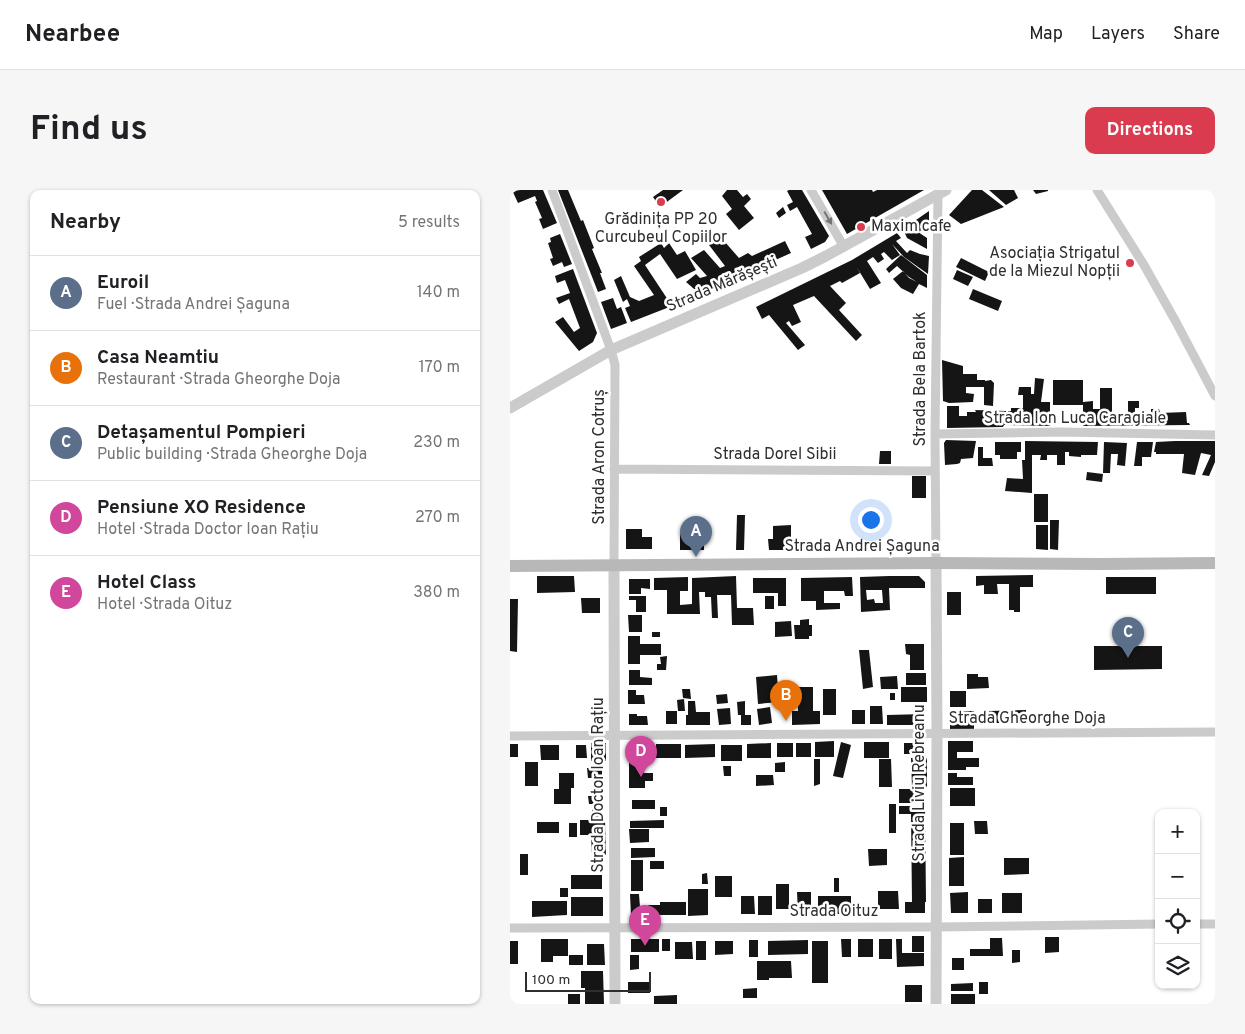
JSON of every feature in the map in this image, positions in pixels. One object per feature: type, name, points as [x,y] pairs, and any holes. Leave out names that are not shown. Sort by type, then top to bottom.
[{"type":"main road","name":"Strada Andrei Șaguna","points":[[510,566],[1215,563]]},
{"type":"street","name":"Strada Aron Cotruș","points":[[552,190],[615,365],[614,565]]},
{"type":"street","points":[[811,190],[844,247]]},
{"type":"street","points":[[1097,190],[1144,265],[1215,396]]},
{"type":"street","name":"Strada Mărășești","points":[[510,408],[611,350],[802,268],[942,193]]},
{"type":"street","name":"Strada Bela Bartok","points":[[936,563],[935,434],[942,193]]},
{"type":"street","name":"Strada Ion Luca Caragiale","points":[[935,434],[1062,432],[1215,435]]},
{"type":"street","name":"Strada Dorel Sibii","points":[[614,469],[935,471]]},
{"type":"street","name":"Strada Liviu Rebreanu","points":[[936,563],[936,1004]]},
{"type":"street","name":"Strada Doctor Ioan Rațiu","points":[[614,565],[615,1004]]},
{"type":"street","name":"Strada Gheorghe Doja","points":[[510,736],[1215,732]]},
{"type":"street","name":"Strada Oituz","points":[[510,928],[936,927],[1155,924]]},
{"type":"street","points":[[1200,924],[1215,924]]},
{"type":"building","points":[[512,190],[543,190],[557,223],[543,229],[539,219],[542,218],[535,202],[537,201],[535,196],[518,203]]},
{"type":"building","points":[[558,190],[568,190],[581,221],[583,220],[594,248],[592,249],[602,273],[600,273],[606,289],[598,292]]},
{"type":"building","name":"Grădinița PP 20 Curcubeul Copiilor","points":[[663,190],[683,190],[660,207],[653,197]]},
{"type":"building","points":[[727,190],[737,190],[743,197],[747,194],[751,199],[744,206],[754,218],[739,230],[726,214],[732,209],[722,196]]},
{"type":"building","points":[[802,190],[829,236],[825,242],[811,249],[805,237],[812,234],[797,207],[790,211],[787,205],[793,202],[787,191]]},
{"type":"building","points":[[822,190],[872,190],[873,192],[877,190],[924,190],[847,234]]},
{"type":"building","points":[[972,190],[982,190],[1004,207],[961,224],[949,215]]},
{"type":"building","points":[[989,190],[1014,190],[1018,198],[1006,205]]},
{"type":"building","points":[[1033,190],[1048,190],[1048,191],[1036,194]]},
{"type":"building","points":[[783,207],[786,213],[779,218],[776,213]]},
{"type":"building","points":[[929,211],[929,226],[918,232],[927,238],[927,249],[907,238],[903,229]]},
{"type":"building","points":[[897,233],[901,238],[896,241],[907,253],[910,250],[929,256],[928,274],[904,257],[892,244],[900,255],[892,260],[884,252],[881,254],[884,259],[878,263],[873,257],[867,261],[881,283],[870,289],[856,266],[860,273],[842,283],[840,281],[830,286],[846,303],[839,310],[862,335],[856,341],[814,296],[793,305],[801,322],[792,326],[789,321],[786,323],[805,345],[798,350],[769,315],[762,319],[756,307],[852,260]]},
{"type":"building","points":[[560,234],[572,264],[564,267],[562,262],[553,266],[550,259],[553,258],[548,243],[551,242],[550,238]]},
{"type":"building","points":[[717,240],[721,245],[725,242],[739,258],[748,253],[752,256],[785,241],[791,253],[700,294],[686,282],[696,274],[700,278],[707,276],[691,258],[704,250],[720,268],[725,266],[709,245]]},
{"type":"building","points":[[661,243],[664,248],[669,243],[677,255],[685,251],[696,270],[677,279],[660,254],[645,265],[672,306],[631,322],[625,308],[630,306],[627,299],[623,302],[614,280],[621,276],[630,297],[639,301],[654,295],[634,266],[641,261],[639,257]]},
{"type":"building","points":[[901,255],[927,275],[927,288],[919,284],[913,294],[901,288],[893,279],[903,271],[897,266],[889,273],[886,269]]},
{"type":"building","points":[[961,258],[989,272],[985,281],[956,267]]},
{"type":"building","points":[[573,269],[597,333],[593,342],[579,351],[555,322],[563,317],[574,332],[580,328],[569,299],[559,304],[556,298],[570,293],[565,280],[557,283],[555,276]]},
{"type":"building","points":[[957,270],[973,277],[968,286],[953,279]]},
{"type":"building","points":[[973,289],[1002,301],[998,311],[969,299]]},
{"type":"building","points":[[613,298],[617,309],[621,307],[627,323],[611,329],[601,302]]},
{"type":"building","points":[[942,360],[963,366],[963,374],[977,374],[977,380],[991,380],[994,383],[993,406],[984,405],[984,387],[966,387],[966,393],[974,394],[973,402],[949,403],[943,401]]},
{"type":"building","points":[[1035,378],[1044,379],[1041,402],[1050,402],[1050,426],[1004,425],[1003,427],[947,428],[947,406],[959,406],[959,416],[967,416],[967,412],[976,412],[975,410],[1006,411],[1008,413],[1008,411],[1011,411],[1011,408],[1023,408],[1023,395],[1018,395],[1019,387],[1031,387],[1031,394],[1034,394]]},
{"type":"building","points":[[1053,380],[1083,380],[1083,402],[1093,401],[1093,409],[1100,409],[1100,388],[1112,388],[1112,414],[1128,414],[1128,401],[1139,401],[1139,408],[1135,408],[1135,415],[1151,415],[1151,409],[1159,409],[1160,413],[1186,412],[1187,423],[1190,425],[1083,426],[1083,405],[1053,405]]},
{"type":"building","points":[[946,440],[976,441],[973,458],[961,459],[960,463],[957,464],[945,465],[944,443]]},
{"type":"building","points":[[1025,441],[1098,442],[1097,455],[1069,456],[1069,452],[1065,452],[1065,465],[1057,465],[1057,455],[1047,455],[1047,460],[1040,460],[1041,455],[1032,455],[1032,493],[1005,491],[1007,478],[1023,479],[1022,460],[1025,460]]},
{"type":"building","points":[[1215,441],[1215,462],[1209,476],[1202,475],[1211,455],[1201,453],[1195,475],[1182,473],[1184,454],[1156,454],[1154,452],[1156,442]]},
{"type":"building","points":[[995,442],[1021,442],[1021,452],[1017,452],[1017,459],[1000,459],[1000,455],[995,455]]},
{"type":"building","points":[[1104,442],[1127,443],[1125,466],[1117,465],[1118,454],[1111,454],[1110,473],[1103,473]]},
{"type":"building","points":[[1137,442],[1153,442],[1151,457],[1142,457],[1142,466],[1134,466]]},
{"type":"building","points":[[978,447],[983,447],[983,458],[992,458],[993,466],[978,466]]},
{"type":"building","points":[[880,451],[891,451],[891,464],[879,464]]},
{"type":"building","points":[[1087,472],[1103,474],[1102,482],[1086,480]]},
{"type":"building","points":[[912,476],[926,476],[926,498],[912,498]]},
{"type":"building","points":[[1034,494],[1048,494],[1048,522],[1034,522]]},
{"type":"building","points":[[737,515],[745,515],[744,550],[736,550]]},
{"type":"building","points":[[1050,520],[1059,520],[1058,550],[1050,549]]},
{"type":"building","points":[[791,525],[791,539],[797,539],[798,550],[769,550],[768,539],[773,539],[773,526]]},
{"type":"building","points":[[1036,525],[1048,525],[1048,550],[1036,549]]},
{"type":"building","points":[[683,527],[702,527],[704,550],[680,550],[680,534],[683,534]]},
{"type":"building","points":[[626,529],[642,529],[642,537],[652,537],[652,549],[626,549]]},
{"type":"building","points":[[1033,575],[1033,587],[1020,587],[1020,612],[1009,610],[1009,584],[997,584],[998,594],[984,594],[984,585],[976,586],[976,576]]},
{"type":"building","points":[[537,576],[574,576],[575,592],[537,593]]},
{"type":"building","points":[[736,576],[737,608],[753,608],[754,625],[732,625],[731,595],[717,595],[718,618],[712,618],[711,597],[705,597],[705,592],[699,592],[700,614],[667,614],[667,590],[654,590],[654,578],[688,577],[688,591],[680,591],[680,605],[692,604],[692,578]]},
{"type":"building","points":[[919,576],[925,582],[925,588],[889,588],[890,610],[861,612],[860,577]],"holes":[[[866,590],[882,590],[883,603],[875,603],[874,599],[867,600]]]},
{"type":"building","points":[[852,577],[853,596],[845,596],[844,591],[824,591],[824,603],[840,603],[840,609],[816,610],[816,601],[801,601],[801,578]]},
{"type":"building","points":[[1106,577],[1156,577],[1156,594],[1106,594]]},
{"type":"building","points":[[753,578],[786,578],[786,606],[778,606],[778,593],[753,593]]},
{"type":"building","points":[[629,579],[650,579],[650,589],[641,588],[641,594],[629,594]]},
{"type":"building","points":[[947,592],[961,592],[961,615],[947,615]]},
{"type":"building","points":[[629,596],[646,596],[646,612],[636,612],[636,600],[629,600]]},
{"type":"building","points":[[765,596],[774,596],[774,609],[765,609]]},
{"type":"building","points":[[581,598],[600,598],[600,613],[582,613]]},
{"type":"building","points":[[510,599],[518,599],[517,652],[510,651]]},
{"type":"building","points":[[628,615],[642,615],[642,632],[629,632]]},
{"type":"building","points":[[809,619],[809,625],[812,625],[812,636],[809,636],[809,639],[795,639],[794,625],[800,625],[800,620]]},
{"type":"building","points":[[791,621],[792,636],[775,637],[775,622]]},
{"type":"building","points":[[652,632],[660,632],[660,637],[652,637]]},
{"type":"building","points":[[628,636],[640,636],[640,644],[661,644],[661,655],[640,655],[640,664],[628,664]]},
{"type":"building","points":[[905,644],[924,644],[924,670],[910,670],[910,655],[906,654]]},
{"type":"building","points":[[1094,646],[1162,646],[1162,669],[1094,670]]},
{"type":"building","points":[[859,650],[869,650],[873,687],[863,689]]},
{"type":"building","points":[[667,656],[666,670],[657,670],[657,664],[661,664],[660,657]]},
{"type":"building","points":[[629,670],[640,670],[640,677],[652,678],[652,685],[629,685]]},
{"type":"building","points":[[906,673],[926,673],[926,685],[906,685]]},
{"type":"building","points":[[967,674],[978,674],[978,677],[988,677],[989,688],[967,689]]},
{"type":"building","points":[[777,675],[779,702],[758,704],[756,677]]},
{"type":"building","points":[[897,676],[898,689],[881,689],[880,677]]},
{"type":"building","points":[[797,687],[813,687],[813,711],[820,711],[820,724],[792,725],[792,711],[798,711]]},
{"type":"building","points":[[901,687],[927,687],[927,702],[901,702]]},
{"type":"building","points":[[682,689],[690,689],[691,699],[683,698]]},
{"type":"building","points":[[823,689],[836,689],[836,715],[823,715]]},
{"type":"building","points":[[628,690],[636,690],[636,695],[644,695],[645,704],[628,704]]},
{"type":"building","points":[[950,691],[966,691],[966,707],[950,707]]},
{"type":"building","points":[[890,693],[895,693],[895,700],[890,700]]},
{"type":"building","points":[[727,694],[728,703],[717,704],[716,695]]},
{"type":"building","points":[[684,699],[685,711],[678,711],[677,700]]},
{"type":"building","points":[[688,701],[695,701],[696,712],[710,712],[710,725],[686,725]]},
{"type":"building","points":[[745,701],[745,715],[751,715],[751,725],[741,725],[741,715],[738,715],[737,702]]},
{"type":"building","points":[[870,706],[882,706],[883,724],[870,724]]},
{"type":"building","points":[[770,707],[772,723],[759,725],[757,709]]},
{"type":"building","points":[[730,708],[731,724],[719,725],[717,709]]},
{"type":"building","points":[[852,710],[865,710],[865,724],[852,724]]},
{"type":"building","points":[[1026,710],[1026,723],[989,723],[989,711]]},
{"type":"building","points":[[666,711],[677,711],[677,724],[666,724]]},
{"type":"building","points":[[950,711],[974,711],[974,729],[950,729]]},
{"type":"building","points":[[629,714],[647,716],[648,725],[629,725]]},
{"type":"building","points":[[925,714],[925,725],[887,725],[887,715]]},
{"type":"building","points":[[834,741],[834,757],[815,757],[815,742]]},
{"type":"building","points":[[948,741],[973,741],[973,752],[957,752],[957,758],[979,758],[979,767],[966,767],[966,770],[948,770]]},
{"type":"building","points":[[841,742],[851,745],[843,778],[833,776]]},
{"type":"building","points":[[864,742],[889,742],[889,758],[864,758]]},
{"type":"building","points":[[591,743],[606,743],[606,761],[591,761]]},
{"type":"building","points":[[771,743],[771,758],[747,758],[747,744]]},
{"type":"building","points":[[777,743],[793,743],[793,757],[777,757]]},
{"type":"building","points":[[796,743],[811,743],[811,757],[796,757]]},
{"type":"building","points":[[904,743],[922,743],[922,754],[904,754]]},
{"type":"building","points":[[510,744],[518,744],[518,757],[510,757]]},
{"type":"building","points":[[650,744],[650,755],[629,756],[629,745]]},
{"type":"building","points":[[656,744],[681,744],[681,758],[656,758]]},
{"type":"building","points":[[715,744],[715,757],[685,758],[685,745]]},
{"type":"building","points":[[540,745],[559,745],[559,760],[541,760]]},
{"type":"building","points":[[576,745],[586,745],[587,758],[576,758]]},
{"type":"building","points":[[721,745],[742,745],[742,761],[721,761]]},
{"type":"building","points":[[911,758],[927,758],[927,787],[912,787]]},
{"type":"building","points":[[814,759],[820,759],[820,784],[814,786]]},
{"type":"building","points":[[879,759],[891,759],[892,787],[879,787]]},
{"type":"building","points":[[525,762],[538,762],[538,786],[525,786]]},
{"type":"building","points":[[629,762],[644,762],[644,773],[653,773],[653,781],[645,781],[645,788],[629,788]]},
{"type":"building","points":[[785,762],[785,772],[775,772],[775,763]]},
{"type":"building","points":[[723,766],[731,766],[731,776],[724,776]]},
{"type":"building","points":[[587,768],[602,768],[602,778],[588,778]]},
{"type":"building","points":[[559,773],[574,773],[574,788],[571,788],[571,804],[554,804],[554,789],[559,789]]},
{"type":"building","points":[[948,773],[957,773],[957,777],[973,777],[973,785],[948,785]]},
{"type":"building","points":[[756,775],[773,775],[774,785],[756,786]]},
{"type":"building","points":[[950,788],[975,788],[975,806],[950,806]]},
{"type":"building","points":[[899,789],[916,789],[916,803],[899,803]]},
{"type":"building","points":[[588,796],[603,796],[603,804],[589,804]]},
{"type":"building","points":[[632,800],[655,800],[655,809],[632,809]]},
{"type":"building","points":[[889,804],[896,804],[896,833],[889,833]]},
{"type":"building","points":[[592,806],[603,806],[603,818],[592,818]]},
{"type":"building","points":[[899,806],[925,806],[925,913],[905,913],[905,902],[912,902],[911,814],[899,814]]},
{"type":"building","points":[[660,807],[667,807],[667,816],[660,816]]},
{"type":"building","points":[[580,820],[605,820],[606,855],[592,855],[591,835],[580,835]]},
{"type":"building","points":[[664,820],[664,828],[630,828],[630,821]]},
{"type":"building","points":[[974,821],[987,821],[988,834],[975,834]]},
{"type":"building","points":[[537,822],[559,822],[559,833],[537,833]]},
{"type":"building","points":[[569,823],[577,823],[577,837],[569,837]]},
{"type":"building","points":[[950,823],[964,823],[964,855],[950,855]]},
{"type":"building","points":[[629,829],[649,829],[649,842],[630,843]]},
{"type":"building","points":[[631,848],[655,848],[655,857],[631,858]]},
{"type":"building","points":[[868,849],[887,849],[887,865],[869,866]]},
{"type":"building","points":[[520,854],[528,854],[528,875],[520,875]]},
{"type":"building","points":[[964,857],[964,886],[949,886],[949,858]]},
{"type":"building","points":[[1004,858],[1029,858],[1029,874],[1004,875]]},
{"type":"building","points":[[631,860],[643,860],[643,891],[631,891]]},
{"type":"building","points":[[650,861],[664,861],[664,869],[650,869]]},
{"type":"building","points":[[707,873],[708,884],[702,884],[702,874]]},
{"type":"building","points":[[571,875],[602,875],[602,889],[571,889]]},
{"type":"building","points":[[715,876],[732,876],[732,897],[715,897]]},
{"type":"building","points":[[834,878],[839,878],[839,892],[834,892]]},
{"type":"building","points":[[776,884],[789,884],[789,909],[776,909]]},
{"type":"building","points":[[560,888],[568,888],[568,897],[560,897]]},
{"type":"building","points":[[688,889],[708,889],[708,915],[688,916]]},
{"type":"building","points":[[878,891],[898,891],[899,909],[878,909]]},
{"type":"building","points":[[797,892],[811,892],[811,913],[798,913]]},
{"type":"building","points":[[968,892],[968,913],[951,913],[950,893]]},
{"type":"building","points":[[1002,893],[1022,893],[1022,913],[1002,913]]},
{"type":"building","points":[[630,894],[639,894],[640,907],[644,907],[644,915],[631,916]]},
{"type":"building","points":[[741,896],[754,896],[755,914],[741,914]]},
{"type":"building","points":[[758,896],[772,896],[772,915],[758,915]]},
{"type":"building","points":[[818,896],[851,896],[851,914],[818,914]]},
{"type":"building","points":[[571,897],[603,897],[603,916],[571,916]]},
{"type":"building","points":[[978,899],[992,899],[992,913],[978,913]]},
{"type":"building","points":[[532,901],[567,901],[567,915],[532,917]]},
{"type":"building","points":[[660,902],[686,902],[686,915],[648,915],[648,905],[660,905]]},
{"type":"building","points":[[912,936],[924,936],[924,952],[912,952]]},
{"type":"building","points":[[1045,937],[1059,937],[1059,952],[1045,953]]},
{"type":"building","points":[[990,938],[1002,938],[1003,956],[970,956],[970,949],[990,949]]},
{"type":"building","points":[[541,939],[568,939],[568,956],[553,956],[553,962],[541,962]]},
{"type":"building","points":[[631,939],[659,939],[659,952],[631,952]]},
{"type":"building","points":[[662,939],[670,939],[670,951],[662,951]]},
{"type":"building","points":[[841,939],[851,939],[851,957],[842,957]]},
{"type":"building","points":[[858,939],[873,939],[873,957],[858,957]]},
{"type":"building","points":[[879,939],[892,939],[892,959],[879,959]]},
{"type":"building","points":[[896,939],[902,939],[902,953],[924,953],[924,966],[897,967]]},
{"type":"building","points":[[749,940],[758,940],[758,957],[749,957]]},
{"type":"building","points":[[808,940],[808,954],[768,955],[768,941]]},
{"type":"building","points":[[510,941],[518,941],[518,964],[510,964]]},
{"type":"building","points":[[696,941],[706,941],[706,960],[696,960]]},
{"type":"building","points":[[715,941],[733,941],[733,954],[715,955]]},
{"type":"building","points":[[812,941],[828,941],[828,983],[812,983]]},
{"type":"building","points":[[675,942],[692,942],[693,959],[675,959]]},
{"type":"building","points":[[587,944],[604,944],[605,965],[587,965]]},
{"type":"building","points":[[1012,950],[1020,950],[1020,962],[1012,963]]},
{"type":"building","points":[[569,955],[583,955],[583,965],[569,965]]},
{"type":"building","points":[[630,955],[639,955],[639,969],[630,970]]},
{"type":"building","points":[[952,958],[964,958],[964,970],[952,970]]},
{"type":"building","points":[[757,961],[791,961],[792,978],[757,980]]},
{"type":"building","points":[[581,971],[603,971],[604,1004],[585,1004],[585,988],[581,988]]},
{"type":"building","points":[[628,982],[649,982],[650,993],[628,993]]},
{"type":"building","points":[[979,982],[988,982],[988,994],[979,994]]},
{"type":"building","points":[[973,983],[973,991],[951,991],[951,984]]},
{"type":"building","points":[[905,985],[922,985],[922,1002],[905,1002]]},
{"type":"building","points":[[757,988],[757,998],[743,998],[743,989]]},
{"type":"building","points":[[568,994],[580,994],[580,1004],[568,1004]]},
{"type":"building","points":[[951,994],[975,994],[975,1004],[951,1004]]},
{"type":"building","points":[[677,995],[677,1004],[654,1004],[654,996]]},
{"type":"place","name":"Grădinița PP 20 Curcubeul Copiilor","points":[[661,202]]},
{"type":"place","name":"Maxim cafe","points":[[861,227]]},
{"type":"place","name":"Asociația Strigatul de la Miezul Nopții","points":[[1130,263]]},
{"type":"place","name":"Euroil","points":[[696,557]]},
{"type":"place","name":"Detașamentul Pompieri","points":[[1128,658]]},
{"type":"place","name":"Casa Neamtiu","points":[[786,721]]},
{"type":"place","name":"Pensiune XO Residence","points":[[641,777]]},
{"type":"place","name":"Hotel Class","points":[[645,946]]}]
